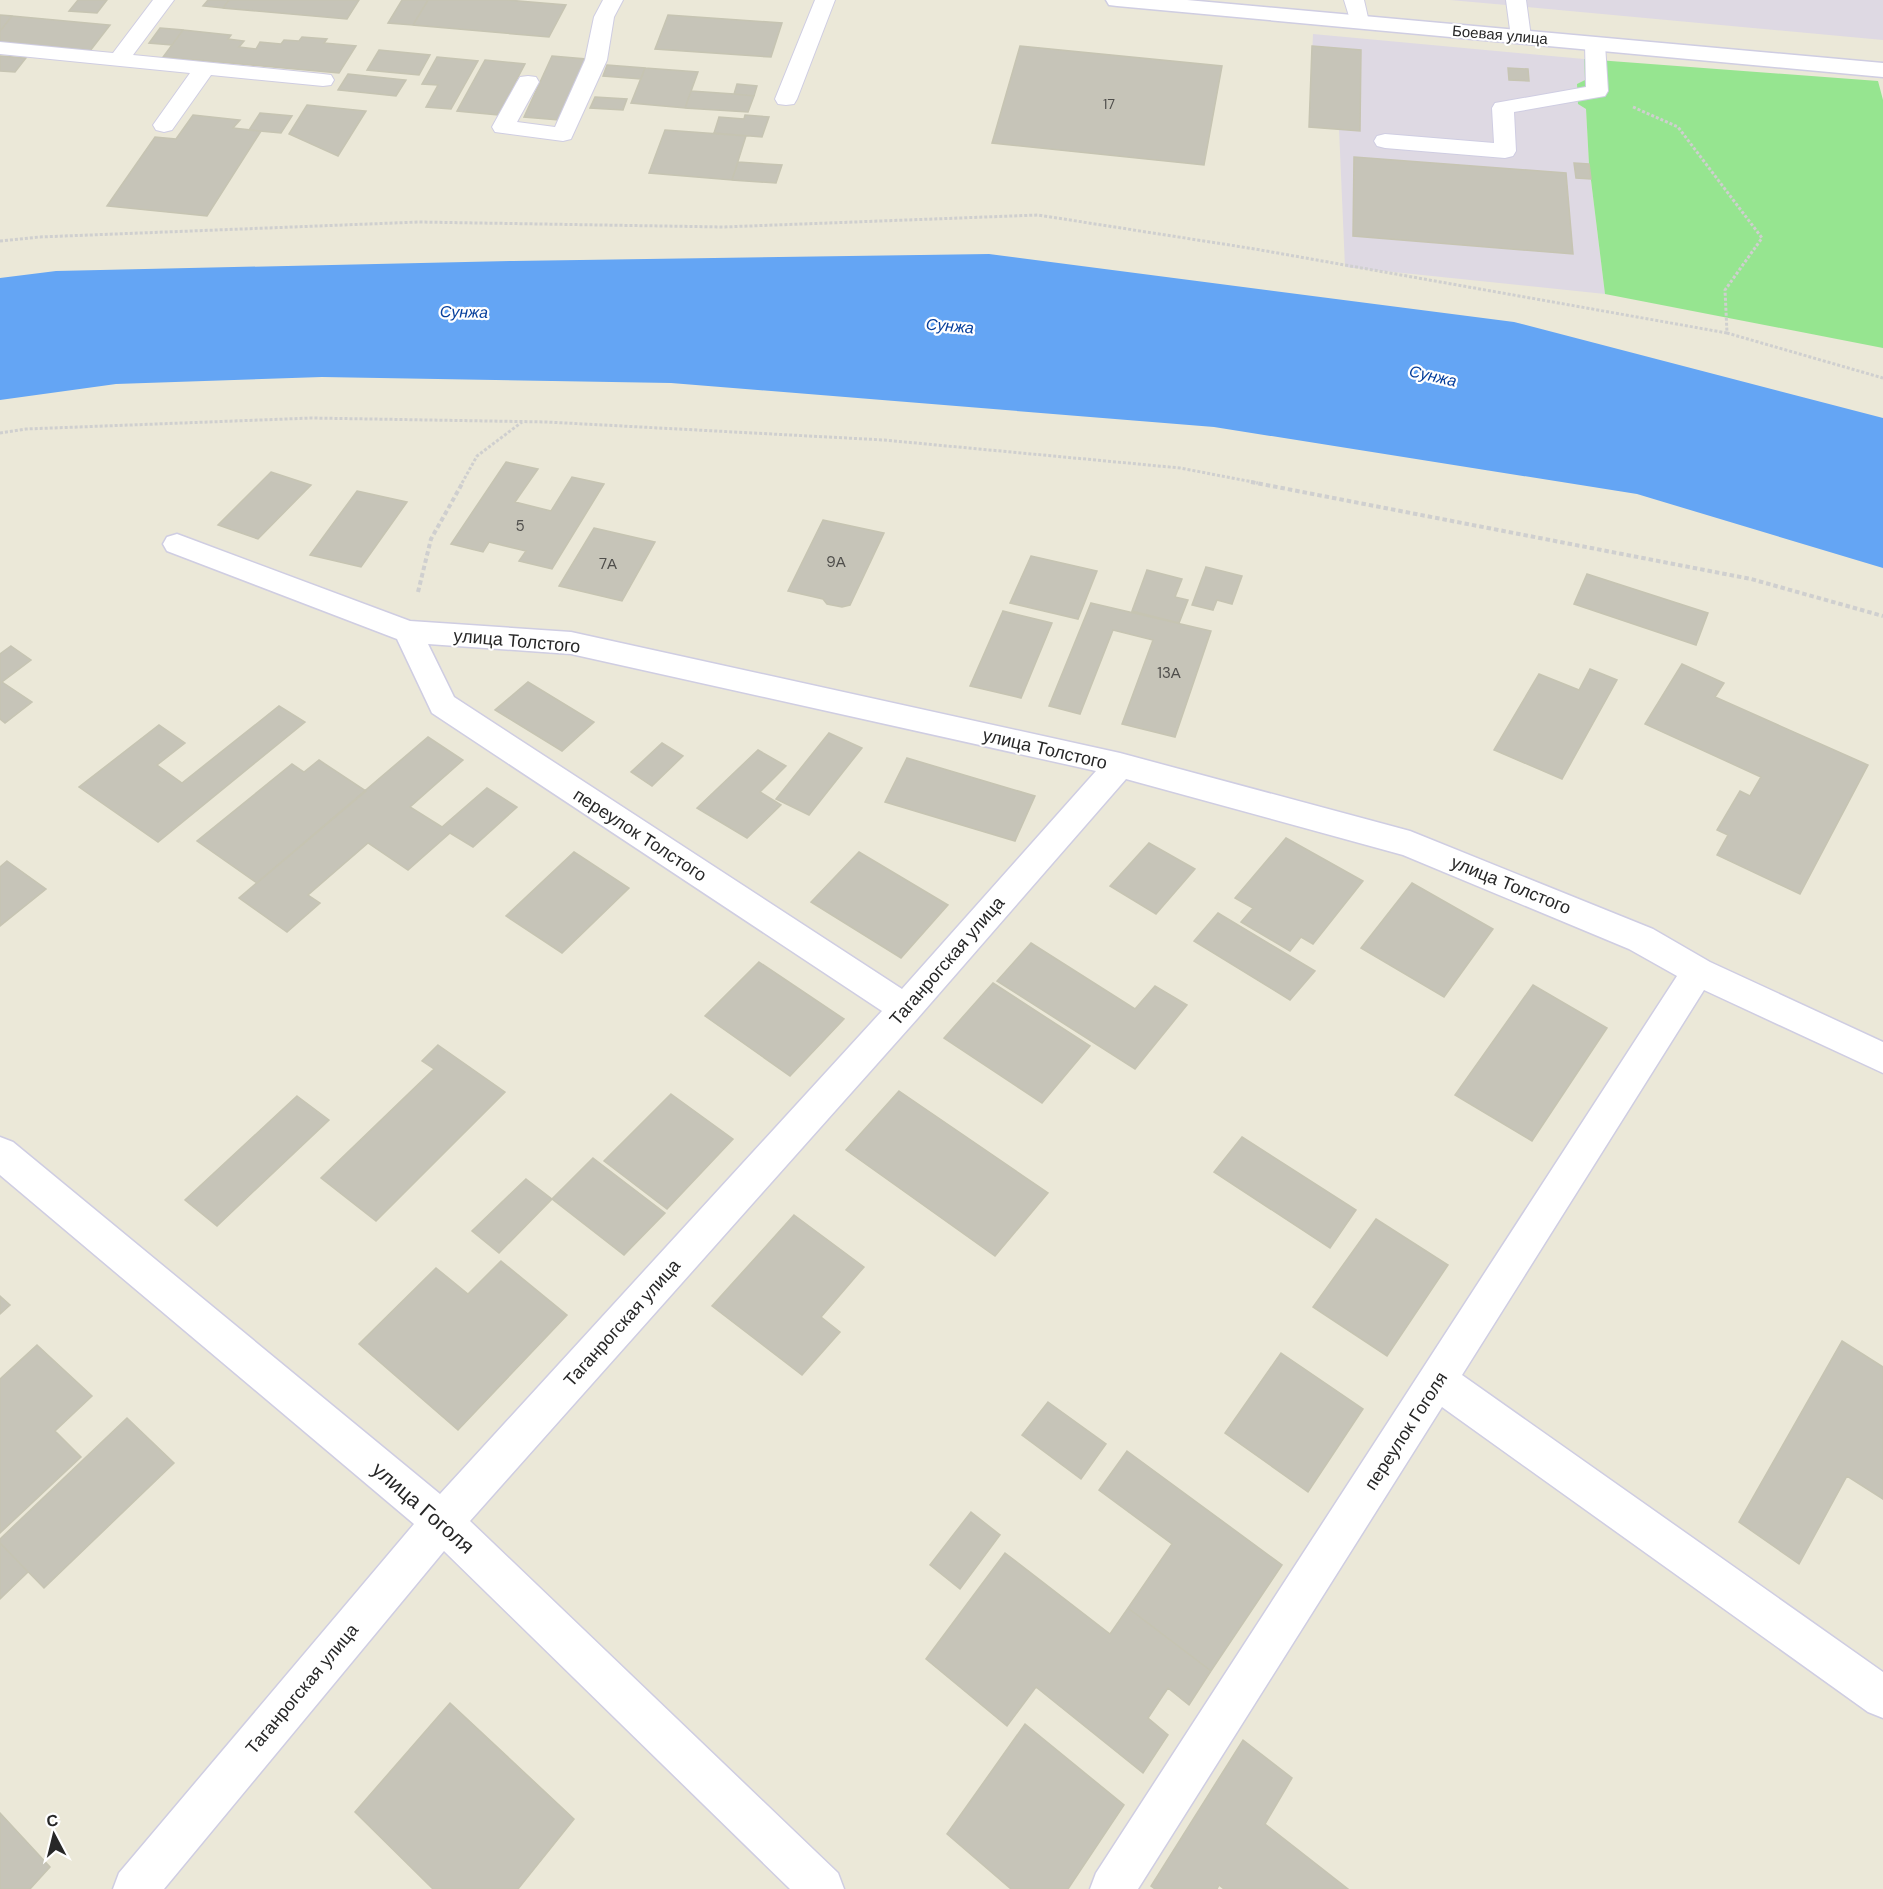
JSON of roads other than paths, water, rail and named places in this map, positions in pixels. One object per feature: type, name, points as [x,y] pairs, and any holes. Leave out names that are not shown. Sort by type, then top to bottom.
[{"type":"street","name":"Боевая улица","points":[[1117,0],[1883,70]]},
{"type":"street","name":"улица Толстого","points":[[177,544],[408,632],[571,643],[1120,765],[1410,843],[1641,939],[1698,972],[1883,1058]]},
{"type":"street","name":"переулок Толстого","points":[[408,632],[443,705],[905,1009]]},
{"type":"street","name":"Таганрогская улица","points":[[135,1889],[442,1522],[905,1009],[1120,765]]},
{"type":"street","name":"переулок Гоголя","points":[[1112,1889],[1698,972]]},
{"type":"street","name":"улица Гоголя","points":[[0,1153],[442,1522],[822,1889]]},
{"type":"street","points":[[1438,1380],[1883,1697]]},
{"type":"lane","points":[[118,60],[164,0]]},
{"type":"lane","points":[[528,82],[503,128],[563,134],[596,60],[604,17],[613,0]]},
{"type":"lane","points":[[786,99],[825,0]]},
{"type":"lane","points":[[1354,0],[1359,22]]},
{"type":"lane","points":[[1516,0],[1521,37]]},
{"type":"lane","points":[[1385,141],[1505,151],[1503,108],[1597,91],[1595,44]]},
{"type":"lane","points":[[0,48],[323,80]]},
{"type":"lane","points":[[164,125],[206,68]]},
{"type":"water","name":"Сунжа","points":[[989,254],[1514,322],[1883,418],[1883,568],[1637,494],[1214,427],[671,383],[322,377],[116,384],[0,400],[0,278],[56,271]]}]
